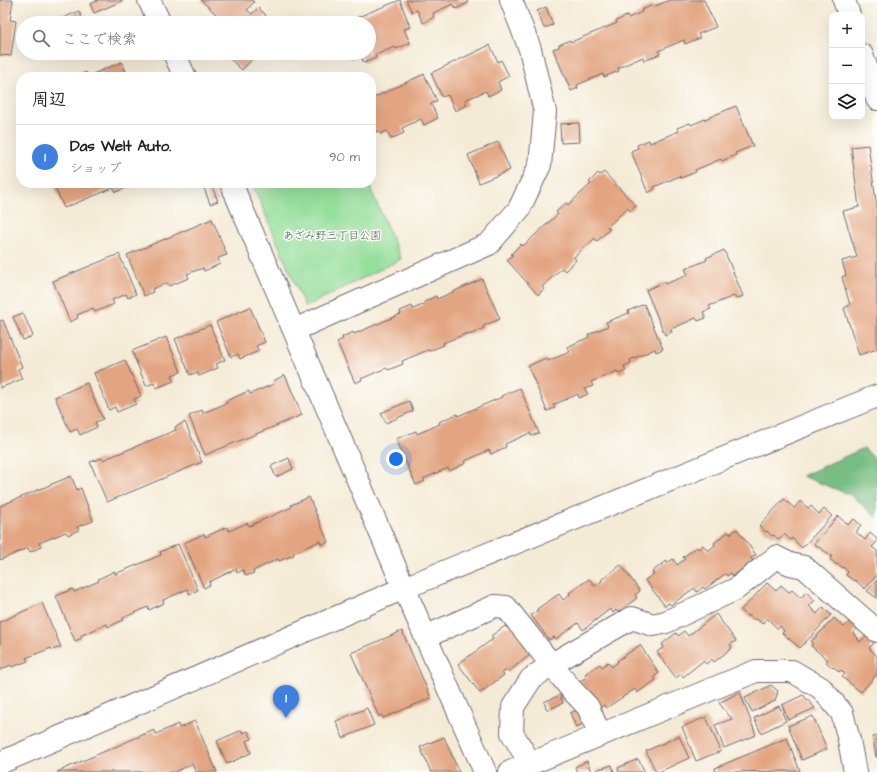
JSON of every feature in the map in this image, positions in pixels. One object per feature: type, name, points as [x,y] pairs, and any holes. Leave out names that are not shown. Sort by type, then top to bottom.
[{"type":"street","points":[[149,0],[157,16]]},
{"type":"street","points":[[294,330],[489,244],[519,209],[540,165],[545,112],[530,49],[511,0]]},
{"type":"street","points":[[844,0],[848,12]]},
{"type":"street","points":[[177,60],[183,72]]},
{"type":"street","points":[[865,64],[877,99]]},
{"type":"street","points":[[233,188],[404,588],[485,772]]},
{"type":"street","points":[[0,763],[404,588],[877,396]]},
{"type":"street","points":[[855,772],[842,713],[821,688],[792,671],[756,671],[520,768],[512,733],[513,707],[531,679],[552,664],[632,618],[653,624],[666,622],[736,588],[776,557],[790,564],[804,567],[877,631]]},
{"type":"street","points":[[426,637],[495,606],[506,607],[571,689],[588,707],[600,735]]},
{"type":"green space","name":"あざみ野三丁目公園","points":[[254,188],[370,188],[401,259],[305,307]]},
{"type":"green space","points":[[864,448],[877,461],[877,518],[851,495],[802,476]]},
{"type":"building","points":[[0,0],[13,0],[10,20],[16,21],[11,56],[0,55]]},
{"type":"building","points":[[96,0],[122,1],[94,13],[90,4],[97,1]]},
{"type":"building","points":[[201,0],[252,0],[254,2],[247,10],[252,14],[258,8],[266,15],[265,16],[218,16]]},
{"type":"building","points":[[400,0],[410,27],[404,29],[410,43],[376,55],[376,16],[360,16]]},
{"type":"building","points":[[406,0],[467,0],[468,3],[456,9],[453,4],[433,13],[434,17],[423,23],[417,10],[412,12]]},
{"type":"building","points":[[670,0],[704,0],[716,27],[698,34],[700,38],[685,44],[684,40],[658,51],[660,54],[644,61],[643,57],[618,68],[619,71],[604,77],[603,74],[577,85],[578,88],[571,91],[553,49],[570,40],[571,42],[617,23],[616,21],[627,16],[628,18],[642,12],[641,10]]},
{"type":"building","points":[[546,7],[553,25],[544,28],[537,11]]},
{"type":"building","points":[[79,11],[81,16],[67,16]]},
{"type":"building","points":[[490,45],[498,62],[501,60],[509,76],[498,82],[501,90],[488,96],[486,91],[465,100],[467,105],[455,111],[448,95],[442,97],[431,73]]},
{"type":"building","points":[[231,60],[251,60],[242,70]]},
{"type":"building","points":[[363,60],[371,60],[364,63]]},
{"type":"building","points":[[122,62],[126,72],[98,72]]},
{"type":"building","points":[[424,74],[437,101],[431,104],[438,118],[424,125],[421,119],[402,128],[404,133],[391,139],[387,131],[380,134],[379,131],[376,132],[376,97]]},
{"type":"building","points":[[736,106],[753,146],[735,153],[736,155],[722,161],[721,159],[695,170],[696,172],[681,178],[680,176],[654,187],[655,189],[648,193],[631,151],[638,148],[637,145],[649,140],[650,143],[679,131],[677,128],[690,123],[691,125]]},
{"type":"building","points":[[579,123],[580,142],[561,143],[560,124]]},
{"type":"building","points":[[498,142],[510,170],[479,183],[468,155]]},
{"type":"building","points":[[868,145],[877,201],[877,349],[859,355],[844,308],[850,305],[842,277],[846,275],[842,261],[857,257],[843,211],[859,207],[851,147]]},
{"type":"building","points":[[604,172],[636,206],[630,211],[628,208],[607,227],[610,229],[597,241],[595,238],[574,257],[576,260],[565,271],[562,268],[542,287],[544,289],[538,295],[507,260],[513,255],[511,254],[521,244],[523,246],[558,214],[556,212],[566,203],[568,205],[591,184],[589,182],[598,173],[600,175]]},
{"type":"building","points":[[55,188],[113,188],[64,208]]},
{"type":"building","points":[[113,188],[126,188],[116,192]]},
{"type":"building","points":[[204,188],[212,188],[218,201],[210,204]]},
{"type":"building","points":[[212,219],[227,255],[218,258],[220,264],[204,271],[203,268],[187,274],[189,278],[169,286],[167,283],[152,289],[153,292],[144,296],[127,255]]},
{"type":"building","points":[[724,250],[743,296],[736,299],[734,296],[709,306],[711,309],[703,312],[706,318],[698,321],[696,318],[671,329],[672,332],[665,335],[646,290],[664,282],[665,284],[688,275],[685,269],[707,260],[706,258]]},
{"type":"building","points":[[119,254],[136,294],[128,298],[126,294],[112,300],[114,304],[95,312],[93,308],[77,315],[78,318],[70,322],[53,281]]},
{"type":"building","points":[[482,279],[500,319],[483,326],[484,328],[469,335],[468,333],[443,343],[444,345],[402,361],[403,364],[388,370],[386,368],[355,383],[337,342],[343,339],[342,337],[353,332],[354,334],[401,314],[400,311],[412,306],[413,309],[425,304],[424,302],[436,296],[437,299]]},
{"type":"building","points":[[644,304],[663,349],[656,352],[655,349],[630,360],[631,363],[624,366],[626,371],[619,374],[617,371],[591,382],[593,386],[585,389],[588,394],[579,398],[578,394],[553,405],[555,408],[547,411],[528,366],[546,358],[547,361],[570,352],[567,347],[608,326],[606,322],[629,313],[628,311]]},
{"type":"building","points":[[250,307],[265,342],[256,346],[259,351],[240,359],[238,354],[231,357],[216,322]]},
{"type":"building","points":[[23,313],[33,336],[23,340],[13,317]]},
{"type":"building","points":[[3,320],[22,367],[18,369],[22,379],[0,388],[0,321]]},
{"type":"building","points":[[210,325],[225,360],[216,364],[218,368],[199,376],[197,372],[190,375],[175,339]]},
{"type":"building","points":[[166,337],[181,372],[172,375],[174,381],[156,388],[154,383],[146,386],[132,351]]},
{"type":"building","points":[[125,360],[141,396],[134,399],[136,404],[117,412],[115,407],[109,410],[94,373]]},
{"type":"building","points":[[285,375],[302,415],[205,455],[189,416],[202,410],[203,413],[227,403],[226,401],[249,391],[250,394],[274,384],[273,381]]},
{"type":"building","points":[[87,383],[103,419],[95,422],[97,427],[80,435],[77,429],[70,432],[55,397]]},
{"type":"building","points":[[520,388],[539,433],[531,436],[530,433],[505,444],[506,447],[491,454],[489,450],[465,461],[466,463],[449,471],[448,468],[423,479],[425,481],[416,485],[396,439],[416,431],[417,434],[440,424],[439,422],[457,414],[458,416]]},
{"type":"building","points":[[409,401],[413,411],[386,423],[381,413]]},
{"type":"building","points":[[185,422],[202,462],[107,502],[90,462],[102,458],[103,460],[176,430],[175,427]]},
{"type":"building","points":[[289,458],[293,469],[276,477],[271,466]]},
{"type":"building","points":[[71,476],[77,490],[81,488],[93,521],[77,527],[79,530],[68,535],[66,532],[39,543],[41,547],[30,552],[28,548],[0,560],[0,506]]},
{"type":"building","points":[[309,497],[328,542],[321,545],[320,541],[293,553],[294,555],[279,561],[278,559],[246,576],[243,570],[237,573],[236,569],[209,582],[210,585],[204,588],[184,543],[204,534],[205,537],[227,527],[229,531],[247,523],[249,526],[292,507],[291,505]]},
{"type":"building","points":[[784,499],[794,508],[800,501],[808,508],[811,506],[819,514],[824,509],[832,516],[802,548],[792,538],[791,540],[784,534],[779,540],[774,535],[772,536],[759,526]]},
{"type":"building","points":[[838,516],[848,525],[854,519],[861,525],[856,532],[865,540],[870,533],[877,539],[877,542],[872,547],[877,551],[877,575],[865,589],[855,580],[854,581],[846,575],[848,572],[843,567],[838,564],[837,565],[830,559],[832,556],[814,544]]},
{"type":"building","points":[[737,529],[756,555],[751,558],[753,561],[733,576],[731,573],[727,576],[725,574],[705,589],[703,587],[697,592],[694,588],[671,605],[669,603],[665,606],[645,580],[654,574],[652,572],[666,561],[667,563],[673,559],[677,565],[685,559],[683,557],[697,547],[698,549],[703,545],[708,551],[715,545],[714,543],[728,532],[730,534]]},
{"type":"building","points":[[178,544],[198,590],[189,594],[188,589],[163,600],[164,603],[149,610],[148,607],[123,618],[123,620],[108,627],[107,624],[80,636],[82,638],[75,641],[56,596],[73,589],[74,592],[99,581],[98,579],[115,571],[115,574],[161,555],[160,552]]},
{"type":"building","points":[[621,565],[640,591],[635,595],[637,598],[618,612],[616,610],[613,613],[610,609],[583,630],[578,623],[556,639],[554,637],[549,640],[531,615],[559,594],[563,600],[570,595],[569,593],[589,579],[595,586]]},
{"type":"building","points":[[877,580],[877,598],[867,591]]},
{"type":"building","points":[[767,583],[776,591],[781,585],[789,592],[792,590],[801,598],[806,592],[815,600],[809,606],[817,614],[823,607],[831,615],[800,648],[782,633],[784,631],[780,626],[778,629],[767,618],[762,624],[756,618],[754,620],[749,615],[748,617],[741,610]]},
{"type":"building","points":[[42,603],[61,647],[52,650],[51,648],[26,658],[28,661],[12,667],[11,665],[0,670],[0,622]]},
{"type":"building","points":[[716,614],[736,641],[730,645],[732,648],[714,662],[712,659],[706,664],[703,661],[683,677],[681,674],[676,678],[657,652],[664,647],[662,644],[676,633],[678,636],[684,631],[688,636]]},
{"type":"building","points":[[834,618],[844,627],[850,621],[858,628],[853,633],[860,642],[866,636],[874,643],[869,648],[877,656],[877,674],[861,692],[842,677],[845,674],[841,670],[839,672],[834,667],[833,668],[826,662],[828,660],[811,646],[813,644],[811,642]]},
{"type":"building","points":[[514,623],[531,654],[508,672],[507,670],[502,673],[504,675],[480,693],[458,664],[493,639],[491,636],[505,626],[507,628]]},
{"type":"building","points":[[402,631],[431,698],[383,718],[381,715],[379,717],[351,653]]},
{"type":"building","points":[[640,645],[659,673],[654,677],[656,680],[637,693],[635,689],[606,708],[604,705],[598,709],[580,681],[587,677],[585,674],[600,664],[602,667],[608,662],[612,667],[618,662],[617,661]]},
{"type":"building","points":[[771,685],[778,691],[775,701],[752,712],[745,698]]},
{"type":"building","points":[[740,692],[756,735],[724,748],[715,725],[732,719],[719,703]]},
{"type":"building","points":[[560,695],[563,703],[547,710],[544,702]]},
{"type":"building","points":[[803,695],[815,708],[788,720],[782,705]]},
{"type":"building","points":[[779,706],[786,721],[761,733],[754,718]]},
{"type":"building","points":[[367,708],[374,725],[343,738],[336,721]]},
{"type":"building","points":[[582,708],[588,722],[576,727],[570,713]]},
{"type":"building","points":[[813,716],[827,749],[802,760],[788,726]]},
{"type":"building","points":[[706,717],[721,751],[696,761],[682,727]]},
{"type":"building","points":[[195,721],[217,772],[196,772],[192,764],[175,772],[57,772],[154,730],[156,734],[178,724],[179,728]]},
{"type":"building","points":[[242,730],[243,733],[248,731],[252,739],[246,741],[251,753],[227,764],[217,741]]},
{"type":"building","points":[[679,736],[689,758],[656,772],[646,751]]},
{"type":"building","points":[[877,736],[877,757],[876,757],[873,737]]},
{"type":"building","points":[[444,737],[459,772],[431,772],[420,747]]},
{"type":"building","points":[[787,738],[800,771],[716,772],[715,768]]},
{"type":"building","points":[[638,759],[645,772],[619,772],[618,768]]},
{"type":"building","points":[[587,761],[591,772],[577,772],[575,767]]},
{"type":"building","points":[[612,765],[614,772],[596,772],[596,770]]},
{"type":"place","name":"Das Welt Auto.","points":[[286,718]]}]
